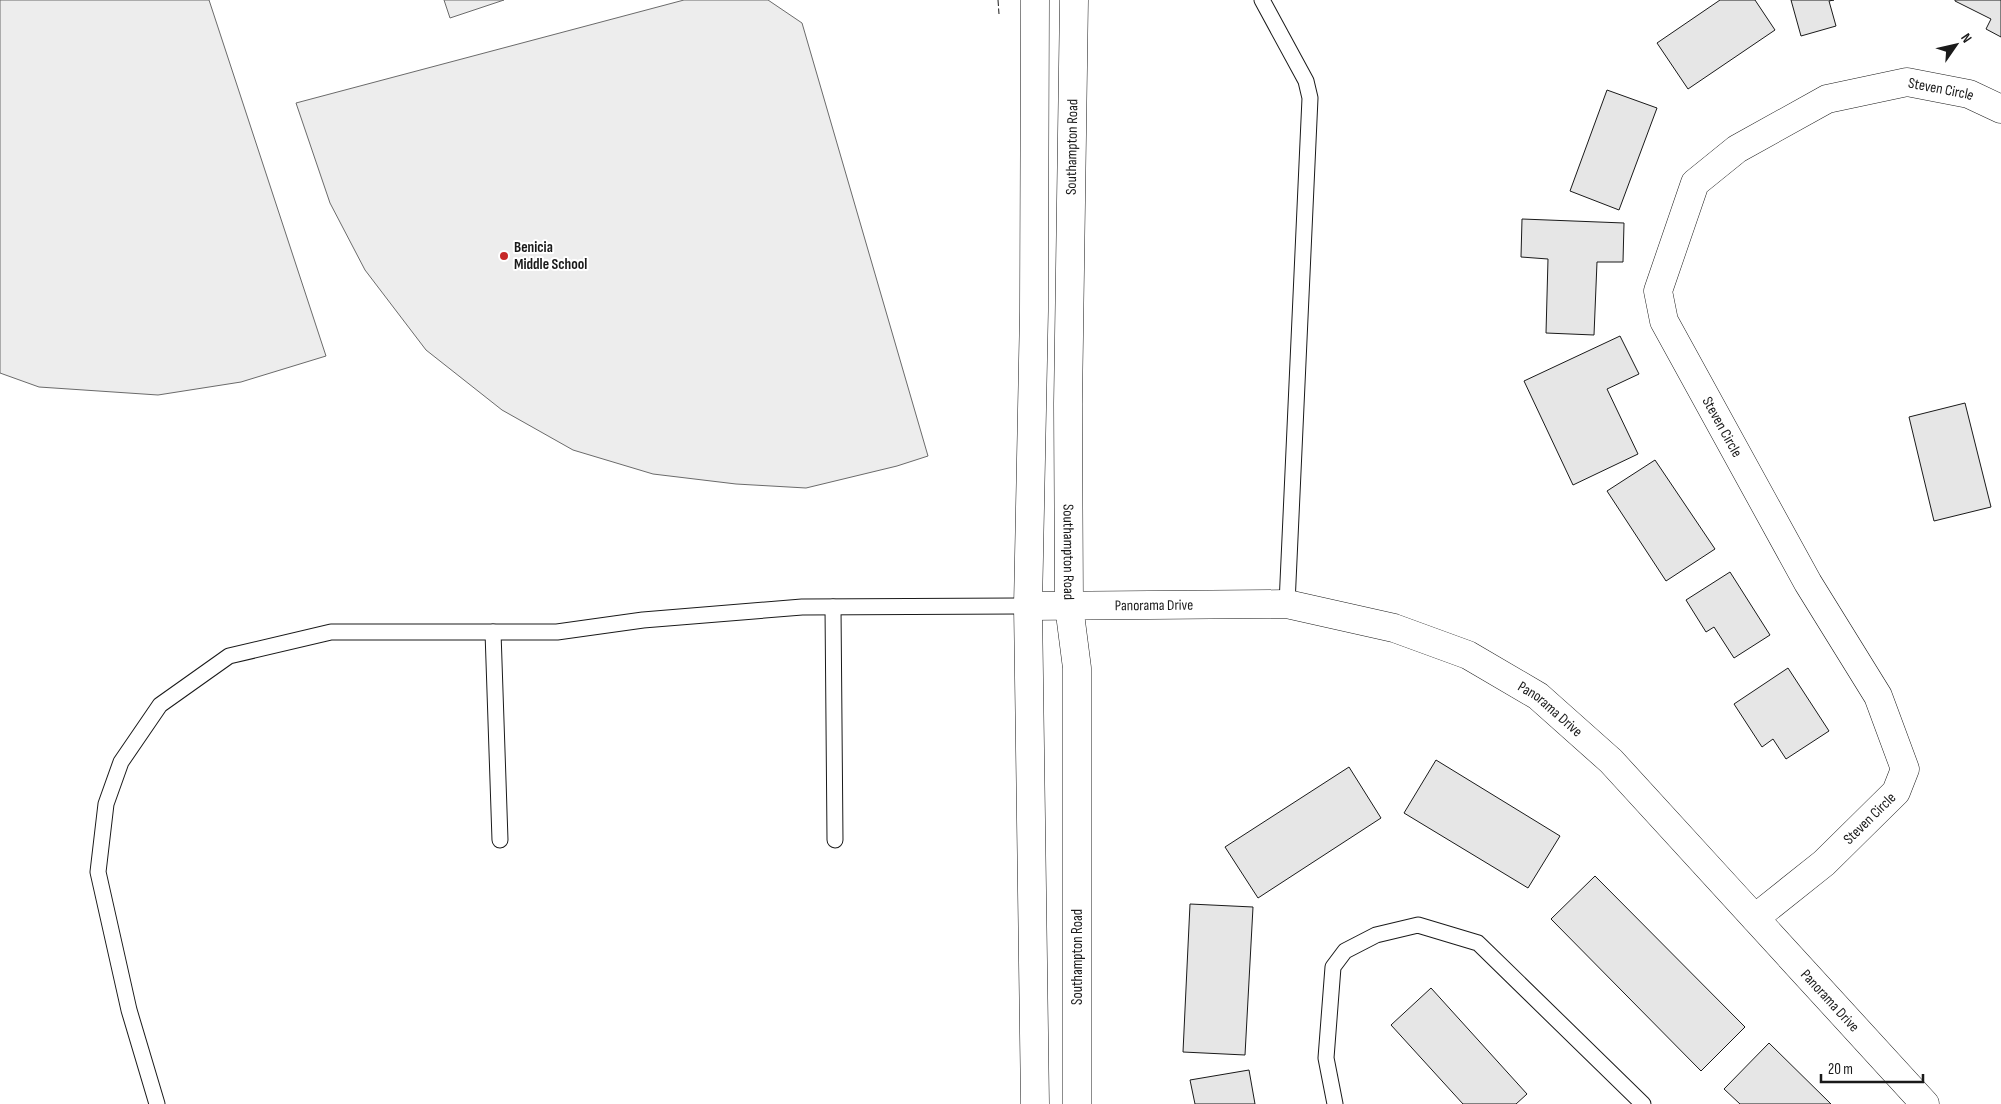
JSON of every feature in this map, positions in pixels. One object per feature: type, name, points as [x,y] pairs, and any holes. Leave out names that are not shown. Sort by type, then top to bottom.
[{"type":"street","points":[[1035,0],[1034,302],[1028,606],[1035,1104]]},
{"type":"street","name":"Southampton Road","points":[[1074,0],[1068,404],[1069,606],[1077,668],[1076,1104]]},
{"type":"street","name":"Steven Circle","points":[[1755,918],[1831,856],[1896,792],[1905,769],[1878,696],[1808,582],[1664,321],[1658,290],[1695,183],[1737,149],[1827,99],[1907,82],[1970,94],[2001,109]]},
{"type":"street","name":"Panorama Drive","points":[[1028,606],[1286,604],[1394,628],[1468,655],[1538,696],[1611,761],[1925,1104]]},
{"type":"lane","points":[[1262,0],[1306,81],[1310,98],[1286,604]]},
{"type":"lane","points":[[157,1104],[129,1010],[98,872],[106,804],[121,762],[160,705],[229,656],[331,632],[556,632],[643,620],[802,607],[1028,606]]},
{"type":"lane","points":[[833,607],[835,840]]},
{"type":"lane","points":[[493,632],[500,840]]},
{"type":"lane","points":[[1335,1104],[1326,1058],[1333,967],[1345,951],[1376,935],[1418,925],[1478,943],[1643,1104]]},
{"type":"shaded area","points":[[0,0],[209,0],[326,356],[241,382],[158,395],[39,387],[0,373]]},
{"type":"shaded area","points":[[444,0],[504,0],[450,18]]},
{"type":"shaded area","points":[[684,0],[768,0],[802,23],[928,456],[897,466],[806,488],[736,484],[653,474],[573,450],[502,410],[426,350],[365,270],[330,203],[296,103]]},
{"type":"building","points":[[1720,0],[1755,0],[1775,30],[1688,89],[1657,43]]},
{"type":"building","points":[[1791,0],[1834,0],[1829,1],[1836,26],[1801,36]]},
{"type":"building","points":[[1955,0],[2001,0],[2001,37],[1986,29],[1991,19]]},
{"type":"building","points":[[1607,90],[1657,108],[1619,210],[1570,191]]},
{"type":"building","points":[[1522,219],[1624,223],[1623,262],[1597,262],[1594,335],[1546,333],[1548,259],[1521,257]]},
{"type":"building","points":[[1620,336],[1639,374],[1607,389],[1638,454],[1573,485],[1524,381]]},
{"type":"building","points":[[1965,403],[1991,507],[1934,521],[1909,417]]},
{"type":"building","points":[[1655,460],[1715,549],[1666,581],[1607,491]]},
{"type":"building","points":[[1730,572],[1770,635],[1734,658],[1714,627],[1706,632],[1686,600]]},
{"type":"building","points":[[1788,668],[1829,731],[1786,759],[1773,739],[1762,747],[1734,704]]},
{"type":"building","points":[[1436,760],[1560,836],[1528,888],[1404,813]]},
{"type":"building","points":[[1349,767],[1381,818],[1258,898],[1225,847]]},
{"type":"building","points":[[1595,876],[1745,1027],[1701,1071],[1551,919]]},
{"type":"building","points":[[1190,904],[1253,907],[1245,1055],[1183,1052]]},
{"type":"building","points":[[1431,988],[1527,1094],[1516,1104],[1463,1104],[1391,1025]]},
{"type":"building","points":[[1769,1043],[1831,1104],[1740,1104],[1724,1089]]},
{"type":"building","points":[[1249,1070],[1255,1104],[1195,1104],[1190,1080]]},
{"type":"fence","points":[[998,0],[999,14]]},
{"type":"place","name":"Benicia Middle School","points":[[504,256]]}]
